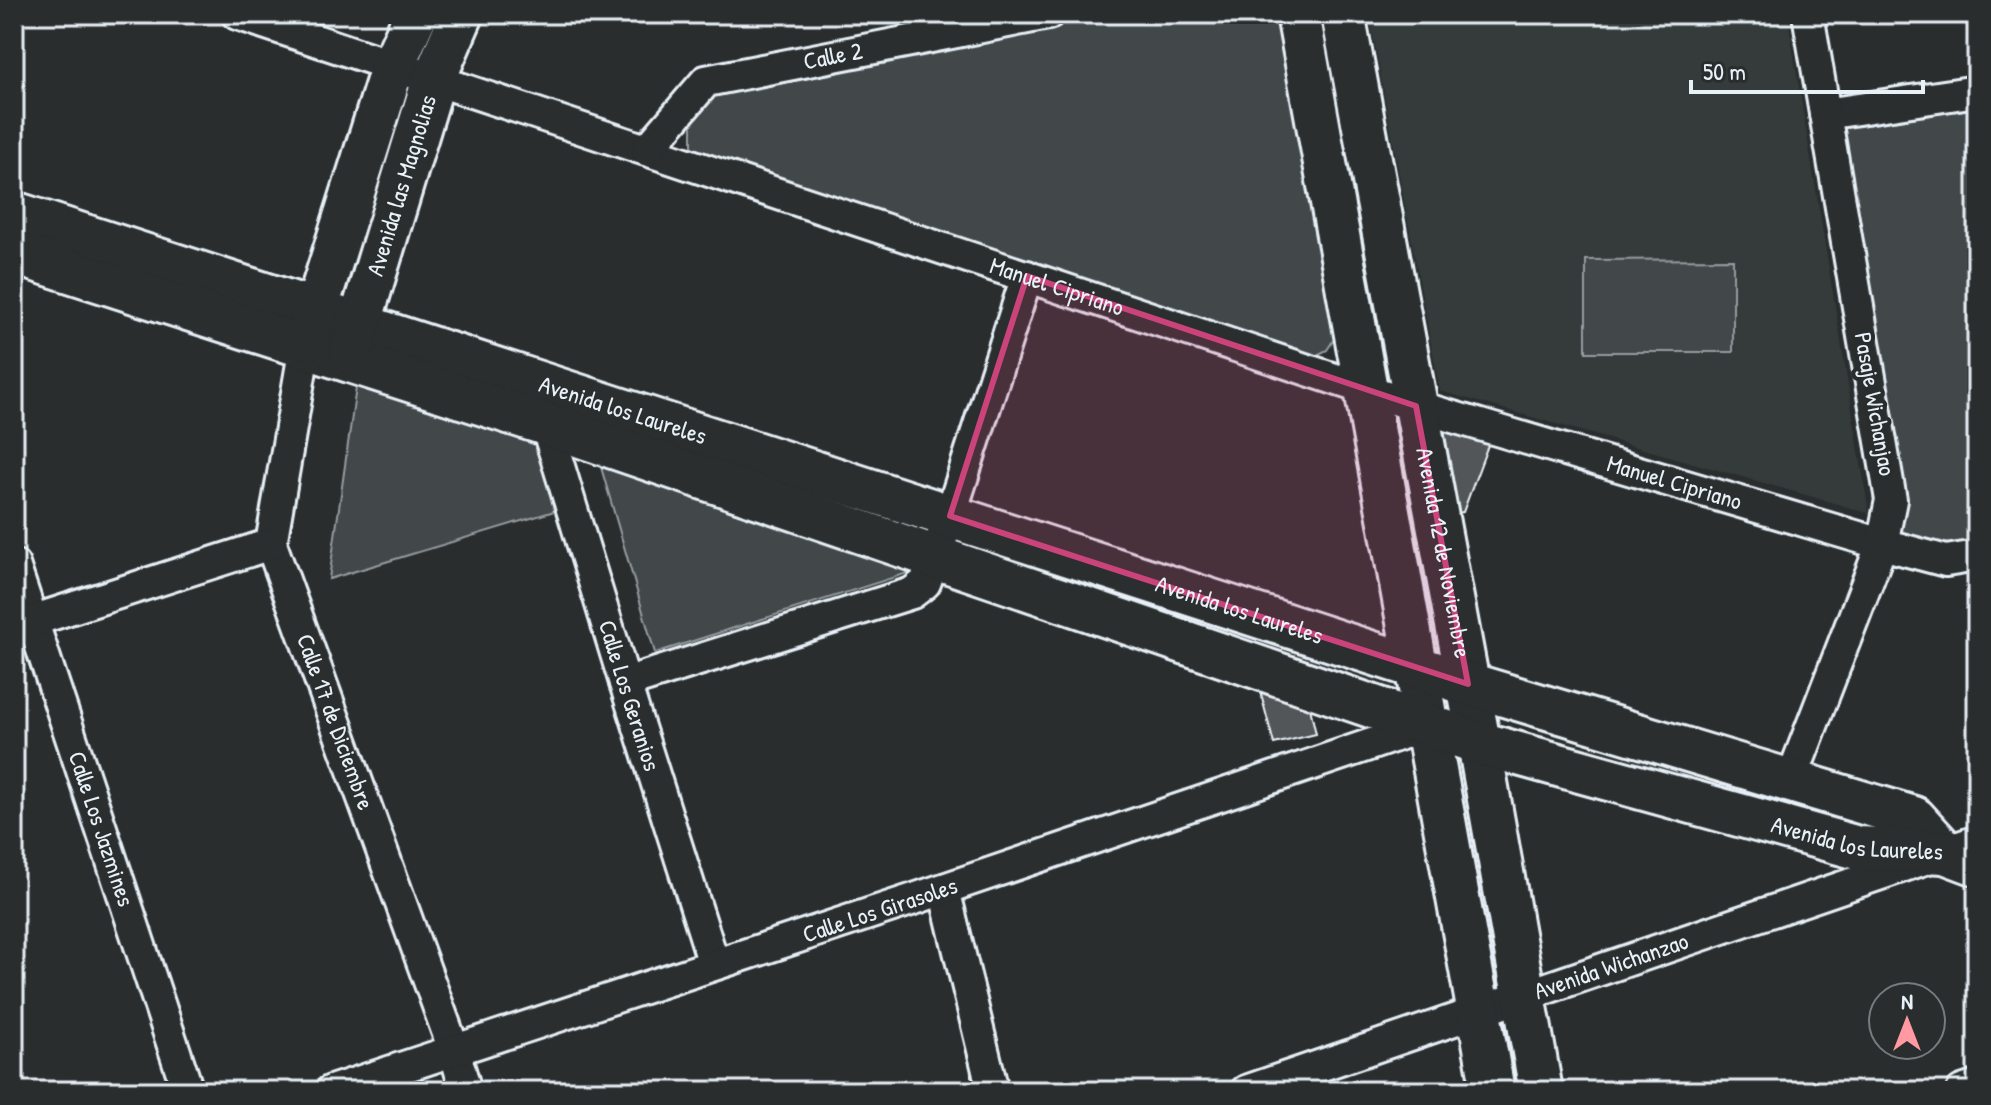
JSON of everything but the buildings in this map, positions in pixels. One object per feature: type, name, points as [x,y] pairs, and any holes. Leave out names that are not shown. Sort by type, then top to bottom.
[{"type":"main road","name":"Avenida las Magnolias","points":[[310,328],[393,65],[416,14]]},
{"type":"main road","name":"Avenida las Magnolias","points":[[354,343],[434,79],[462,14]]},
{"type":"main road","name":"Avenida 12 de Noviembre","points":[[1298,14],[1493,1091]]},
{"type":"main road","name":"Avenida 12 de Noviembre","points":[[1343,14],[1541,1091]]},
{"type":"main road","name":"Avenida los Laureles","points":[[14,213],[354,343],[950,516],[1468,684],[1914,818],[1966,852]]},
{"type":"main road","name":"Avenida los Laureles","points":[[14,253],[310,328]]},
{"type":"main road","name":"Avenida los Laureles","points":[[354,343],[546,424],[1479,743],[1858,848],[1966,852]]},
{"type":"street","name":"Manuel Cipriano","points":[[237,14],[1416,406],[1882,544],[1946,561],[1977,556]]},
{"type":"street","name":"Calle 2","points":[[647,150],[706,81],[1048,14]]},
{"type":"street","name":"Pasaje Wichanjao","points":[[1791,780],[1882,544],[1891,500],[1808,14]]},
{"type":"street","points":[[1825,114],[1977,91]]},
{"type":"street","points":[[625,683],[912,593],[925,583],[950,516],[1027,276]]},
{"type":"street","name":"Calle 17 de Diciembre","points":[[310,328],[271,544],[454,1050],[466,1091]]},
{"type":"street","name":"Calle Los Geranios","points":[[546,424],[714,964]]},
{"type":"street","points":[[23,623],[271,544]]},
{"type":"street","name":"Calle Los Jazmines","points":[[14,565],[23,623],[188,1091]]},
{"type":"street","name":"Calle Los Girasoles","points":[[331,1091],[1428,725]]},
{"type":"street","name":"Avenida Wichanzao","points":[[1246,1091],[1524,996],[1966,852]]},
{"type":"street","points":[[944,889],[993,1091]]},
{"type":"street","points":[[1962,1091],[1977,1086]]},
{"type":"highlighted area","points":[[1027,276],[1416,406],[1468,684],[950,516]]},
{"type":"shaded area","points":[[1116,14],[1278,14],[1338,333],[1327,350],[1315,356],[692,152],[692,119],[706,100],[727,83]]},
{"type":"shaded area","points":[[1369,14],[1787,14],[1869,513],[1440,391]]},
{"type":"shaded area","points":[[1977,108],[1977,544],[1939,550],[1901,538],[1897,511],[1907,497],[1840,129]]},
{"type":"shaded area","points":[[1733,259],[1733,352],[1586,352],[1586,260]]},
{"type":"shaded area","points":[[357,380],[539,434],[561,509],[329,579]]},
{"type":"shaded area","points":[[598,457],[914,571],[655,653]]}]
